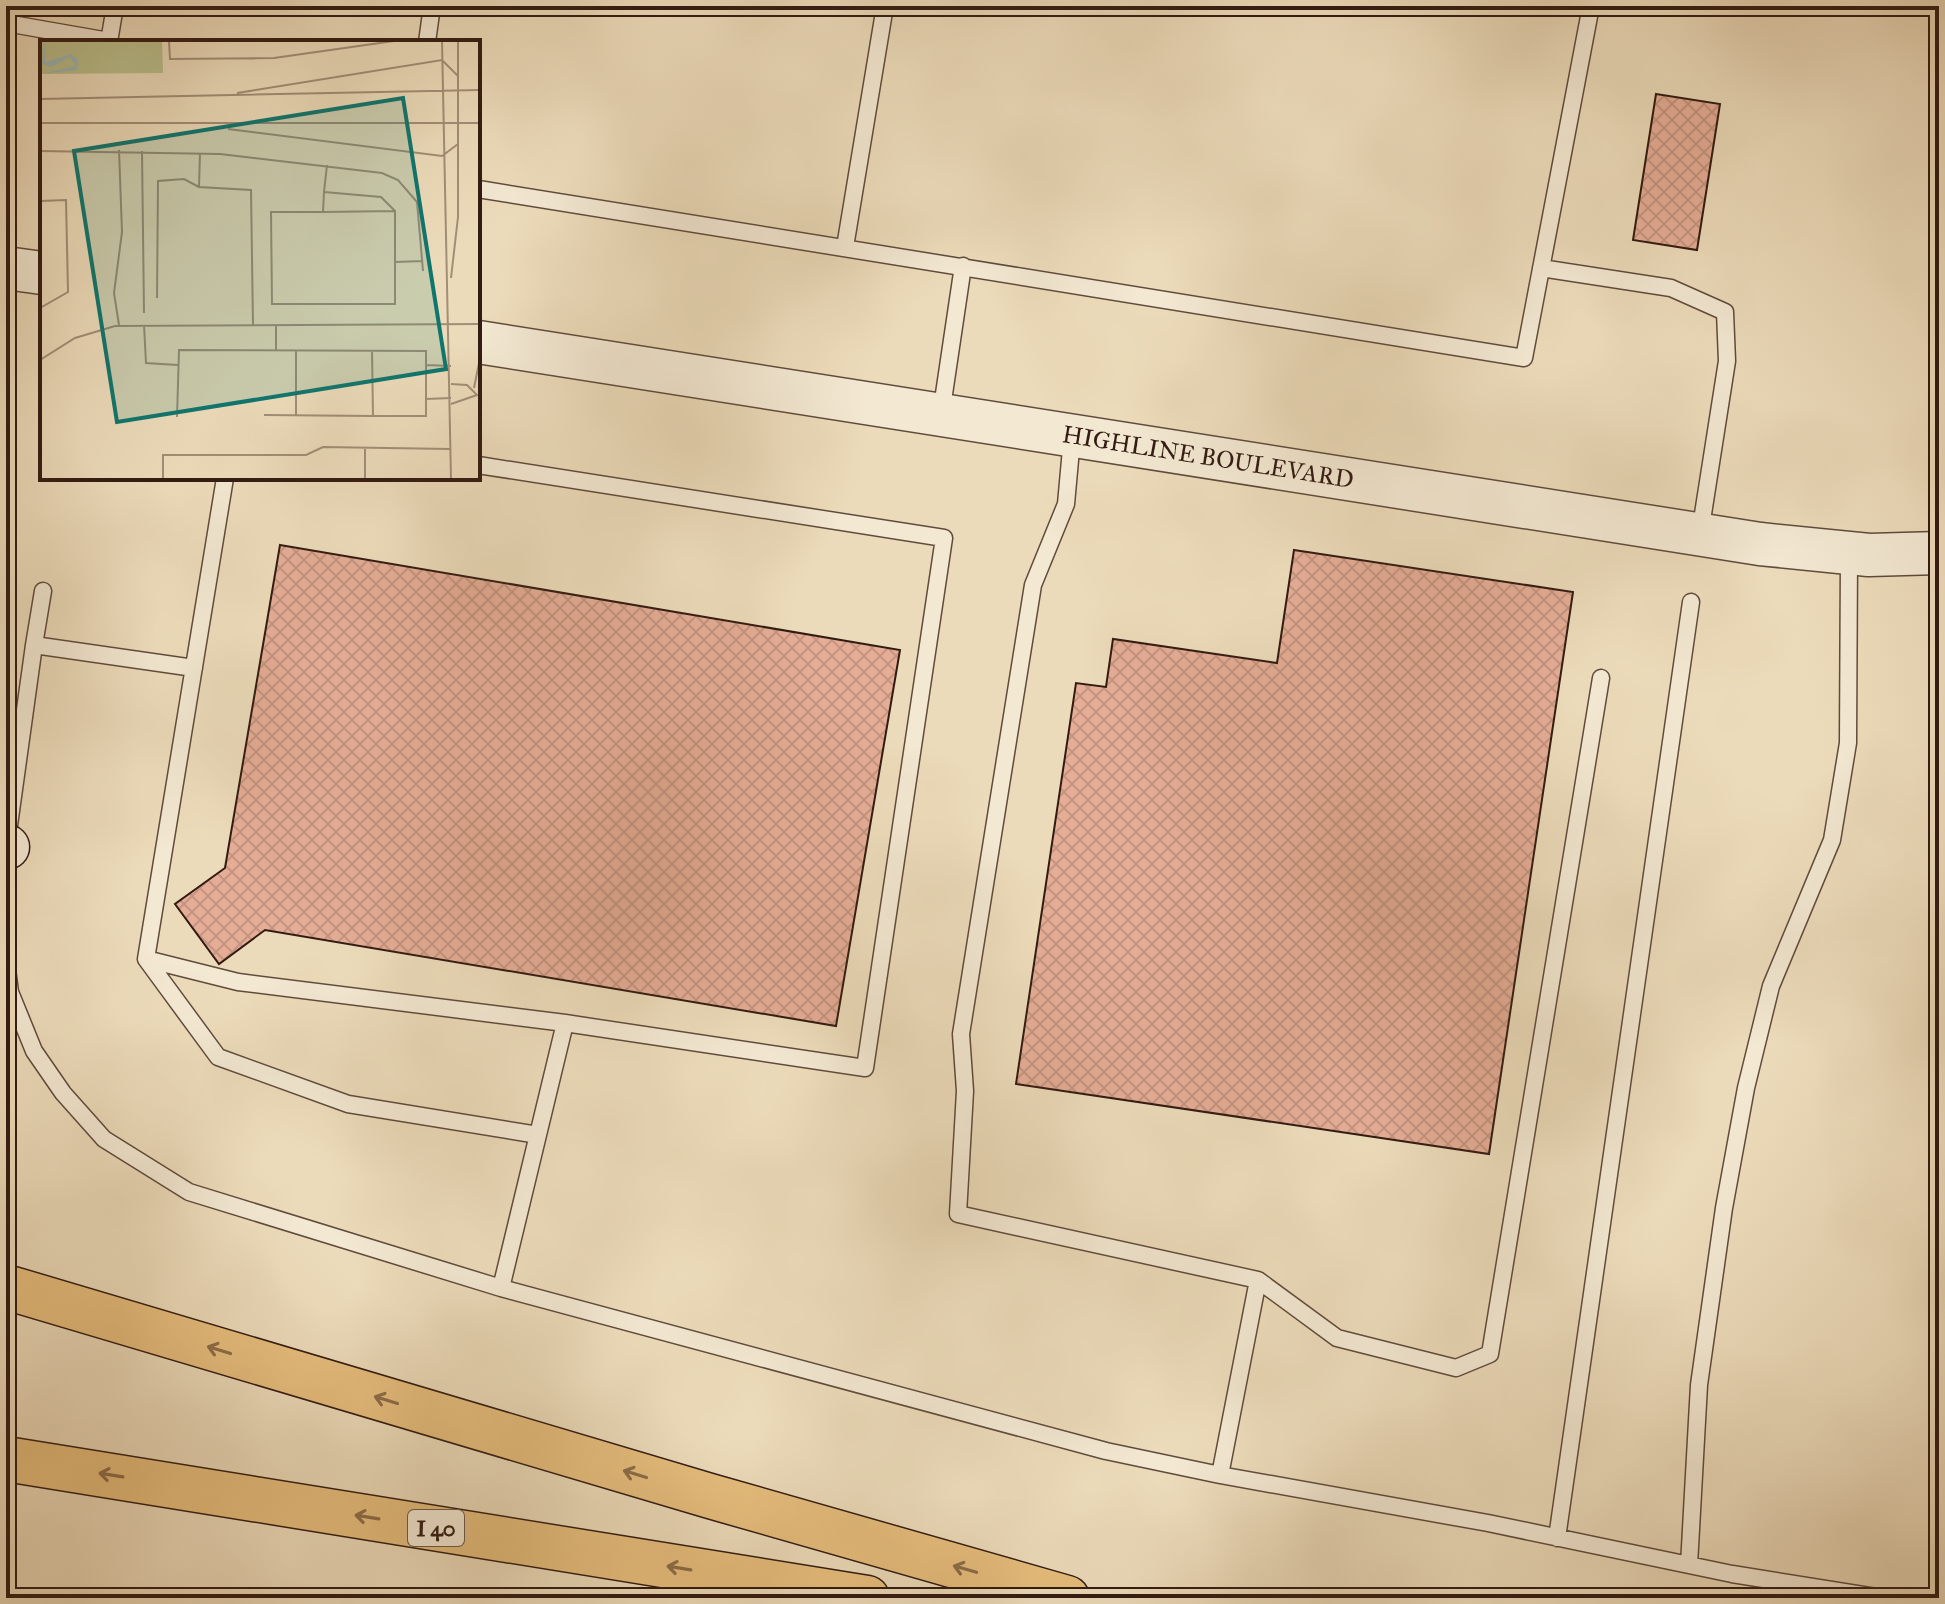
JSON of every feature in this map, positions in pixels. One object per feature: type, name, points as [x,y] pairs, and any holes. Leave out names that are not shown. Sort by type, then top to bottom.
[{"type":"highway","points":[[6,1287],[710,1496],[1067,1598]]},
{"type":"highway","name":"I 40","points":[[6,1459],[867,1598]]},
{"type":"street","points":[[6,268],[40,273]]},
{"type":"street","name":"HIGHLINE BOULEVARD","points":[[480,342],[1760,544],[1869,555],[1939,553]]},
{"type":"lane","points":[[109,40],[115,6]]},
{"type":"lane","points":[[427,40],[432,6]]},
{"type":"lane","points":[[845,247],[885,6]]},
{"type":"lane","points":[[480,189],[1524,358],[1591,6]]},
{"type":"lane","points":[[6,23],[98,40]]},
{"type":"lane","points":[[941,414],[963,266]]},
{"type":"lane","points":[[1541,268],[1671,288],[1725,312],[1727,361],[1700,535]]},
{"type":"lane","points":[[1073,435],[1066,504],[1033,585],[961,1034],[965,1091],[958,1214],[1258,1280],[1337,1338],[1456,1368],[1490,1354],[1601,678]]},
{"type":"lane","points":[[146,959],[238,982],[565,1023],[865,1068],[944,538],[480,465]]},
{"type":"lane","points":[[225,480],[146,959],[218,1057],[348,1104],[538,1135]]},
{"type":"lane","points":[[1689,1565],[1699,1385],[1724,1208],[1746,1088],[1771,986],[1832,840],[1848,743],[1849,553]]},
{"type":"lane","points":[[6,848],[43,591]]},
{"type":"lane","points":[[1557,1538],[1691,602]]},
{"type":"lane","points":[[34,645],[194,668]]},
{"type":"lane","points":[[6,962],[10,992],[34,1051],[63,1093],[104,1139],[189,1192],[501,1288],[1106,1451],[1220,1475],[1488,1523],[1732,1574],[1882,1598]]},
{"type":"lane","points":[[501,1288],[565,1023]]},
{"type":"lane","points":[[1220,1475],[1258,1280]]},
{"type":"building","points":[[1656,94],[1720,104],[1697,250],[1633,240]]},
{"type":"building","points":[[280,545],[900,650],[836,1026],[265,930],[219,964],[175,904],[225,868]]},
{"type":"building","points":[[1294,550],[1573,592],[1489,1154],[1016,1084],[1076,683],[1106,687],[1113,639],[1277,663]]}]
